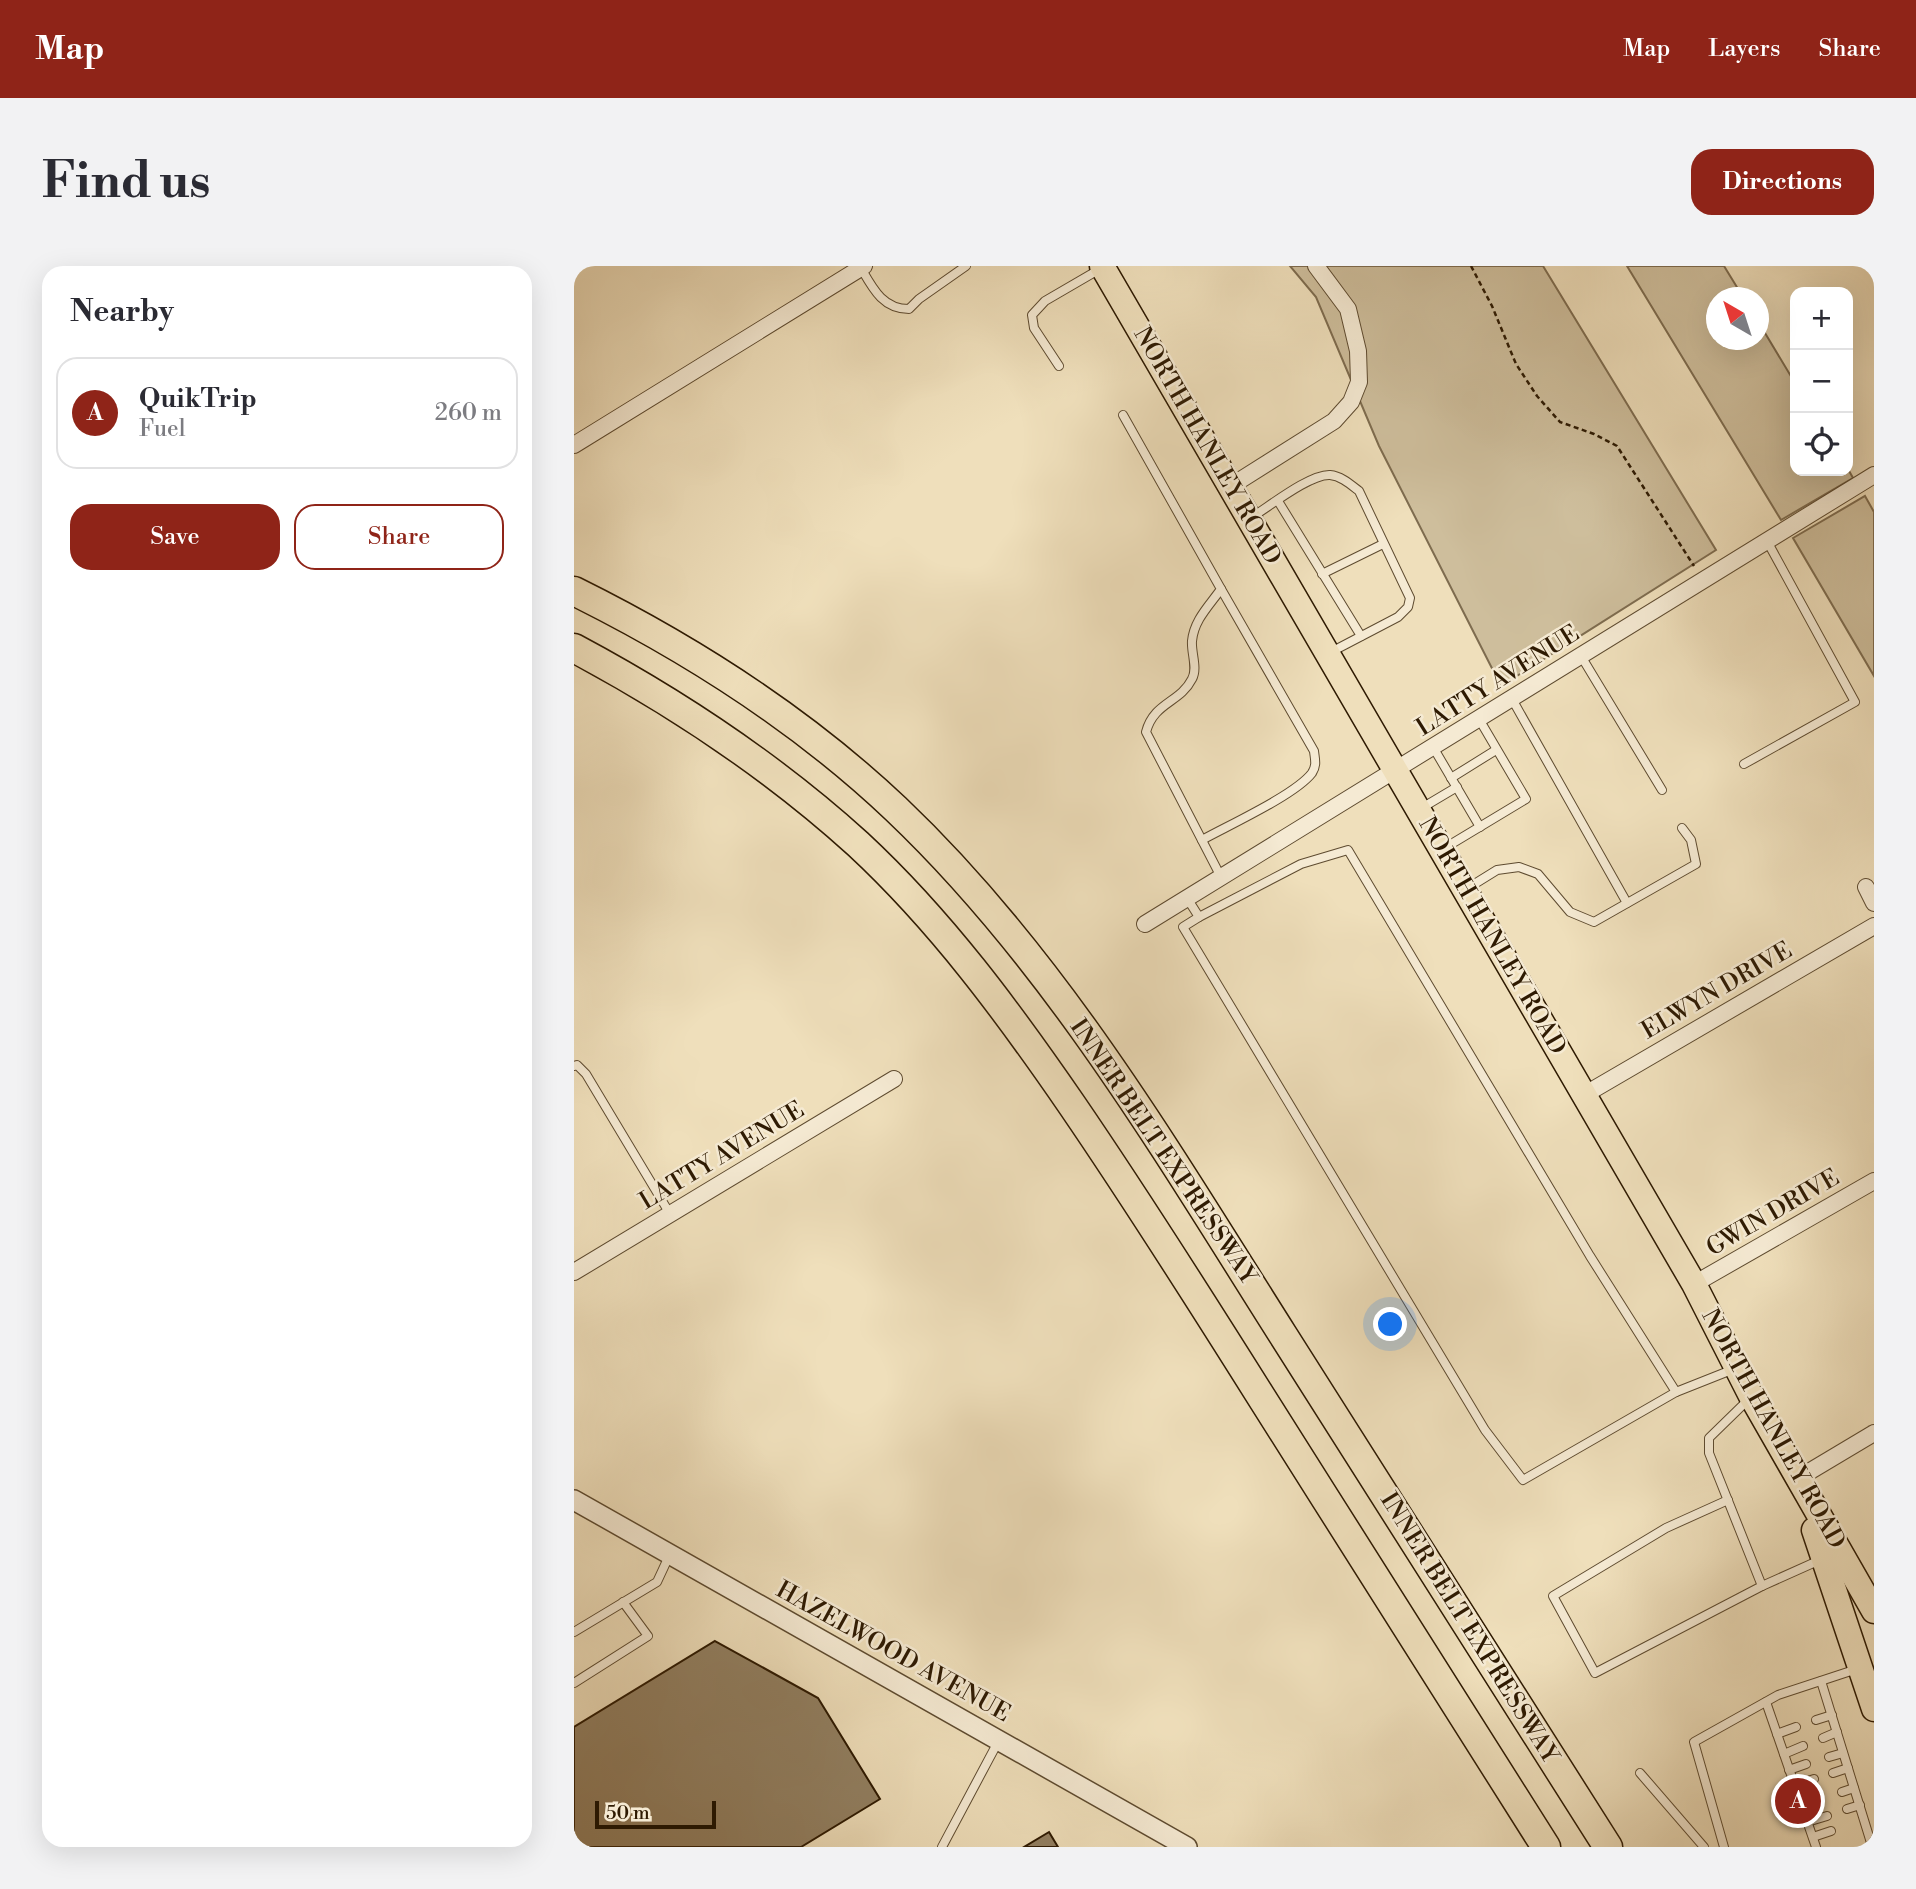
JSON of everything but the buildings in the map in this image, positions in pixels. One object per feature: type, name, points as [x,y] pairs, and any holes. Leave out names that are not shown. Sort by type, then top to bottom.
[{"type":"highway","name":"INNER BELT EXPRESSWAY","points":[[574,591],[686,650],[746,689],[817,742],[894,807],[996,916],[1072,1015],[1173,1161],[1608,1847]]},
{"type":"highway","name":"INNER BELT EXPRESSWAY","points":[[574,648],[727,739],[817,808],[902,889],[980,977],[1049,1072],[1153,1227],[1546,1847]]},
{"type":"main road","name":"NORTH HANLEY ROAD","points":[[1103,266],[1694,1284],[1797,1479],[1831,1554],[1874,1611]]},
{"type":"main road","points":[[1831,1554],[1860,1668],[1874,1709]]},
{"type":"street","points":[[1231,486],[1335,421],[1351,402],[1359,382],[1358,351],[1348,309],[1315,266]]},
{"type":"street","points":[[574,444],[862,267]]},
{"type":"street","name":"LATTY AVENUE","points":[[1145,924],[1874,475]]},
{"type":"street","points":[[1866,887],[1874,903]]},
{"type":"street","name":"ELWYN DRIVE","points":[[1584,1095],[1874,926]]},
{"type":"street","name":"LATTY AVENUE","points":[[574,1272],[894,1079]]},
{"type":"street","name":"GWIN DRIVE","points":[[1694,1284],[1874,1181]]},
{"type":"street","points":[[1797,1479],[1874,1433]]},
{"type":"street","name":"HAZELWOOD AVENUE","points":[[574,1500],[1187,1847]]},
{"type":"lane","points":[[862,267],[884,303],[898,309],[909,309],[966,266]]},
{"type":"lane","points":[[1059,366],[1034,328],[1032,315],[1045,301],[1103,266]]},
{"type":"lane","points":[[1123,415],[1314,751],[1316,764],[1311,774],[1293,790],[1202,840]]},
{"type":"lane","points":[[1250,519],[1314,479],[1329,475],[1343,479],[1359,491],[1410,598],[1408,607],[1398,617],[1328,653]]},
{"type":"lane","points":[[1278,501],[1361,636]]},
{"type":"lane","points":[[1744,764],[1855,702],[1768,541]]},
{"type":"lane","points":[[1322,574],[1383,544]]},
{"type":"lane","points":[[1221,589],[1196,622],[1192,643],[1195,663],[1193,679],[1177,697],[1155,712],[1146,732],[1221,877]]},
{"type":"lane","points":[[1581,656],[1662,790]]},
{"type":"lane","points":[[1512,699],[1627,903]]},
{"type":"lane","points":[[1443,849],[1526,799],[1479,719]]},
{"type":"lane","points":[[1433,747],[1480,827]]},
{"type":"lane","points":[[1451,778],[1496,750]]},
{"type":"lane","points":[[1419,810],[1457,787]]},
{"type":"lane","points":[[1466,890],[1497,870],[1519,866],[1538,874],[1570,912],[1594,922],[1696,864],[1691,840],[1682,828]]},
{"type":"lane","points":[[1676,1392],[1590,1256],[1348,850],[1301,864],[1183,927],[1485,1430],[1523,1480],[1676,1392],[1737,1368]]},
{"type":"lane","points":[[1187,898],[1199,917]]},
{"type":"lane","points":[[574,1066],[577,1065],[586,1074],[670,1214]]},
{"type":"lane","points":[[1751,1396],[1709,1438],[1709,1453],[1762,1586]]},
{"type":"lane","points":[[1728,1500],[1667,1528],[1553,1595],[1595,1673],[1762,1586],[1831,1554]]},
{"type":"lane","points":[[574,1632],[657,1582],[670,1554]]},
{"type":"lane","points":[[574,1683],[648,1636],[624,1602]]},
{"type":"lane","points":[[1724,1847],[1693,1742],[1778,1695],[1860,1668]]},
{"type":"lane","points":[[1821,1681],[1871,1846]]},
{"type":"lane","points":[[1766,1702],[1816,1847]]},
{"type":"lane","points":[[1816,1720],[1832,1715]]},
{"type":"lane","points":[[1777,1734],[1796,1727]]},
{"type":"lane","points":[[1823,1738],[1837,1732]]},
{"type":"lane","points":[[942,1847],[999,1740]]},
{"type":"lane","points":[[1784,1754],[1803,1746]]},
{"type":"lane","points":[[1829,1758],[1843,1753]]},
{"type":"lane","points":[[1789,1770],[1806,1765]]},
{"type":"lane","points":[[1833,1773],[1848,1768]]},
{"type":"lane","points":[[1640,1773],[1704,1847]]},
{"type":"lane","points":[[1794,1785],[1814,1779]]},
{"type":"lane","points":[[1842,1791],[1854,1788]]},
{"type":"lane","points":[[1801,1804],[1819,1799]]},
{"type":"lane","points":[[1847,1809],[1860,1805]]},
{"type":"lane","points":[[1807,1822],[1827,1816]]},
{"type":"lane","points":[[1853,1824],[1864,1820]]},
{"type":"lane","points":[[1812,1837],[1830,1831]]},
{"type":"path","points":[[1471,266],[1492,306],[1516,364],[1537,396],[1560,422],[1594,434],[1617,446],[1704,581]]},
{"type":"shaded area","points":[[1290,266],[1543,266],[1716,550],[1501,686],[1379,446],[1316,297]]},
{"type":"shaded area","points":[[1627,266],[1724,266],[1737,287],[1706,287],[1706,350],[1769,350],[1769,340],[1790,375],[1790,476],[1852,476],[1853,478],[1781,520]]},
{"type":"shaded area","points":[[1865,496],[1874,512],[1874,676],[1793,538]]},
{"type":"place","name":"QuikTrip","points":[[1798,1801]]}]
